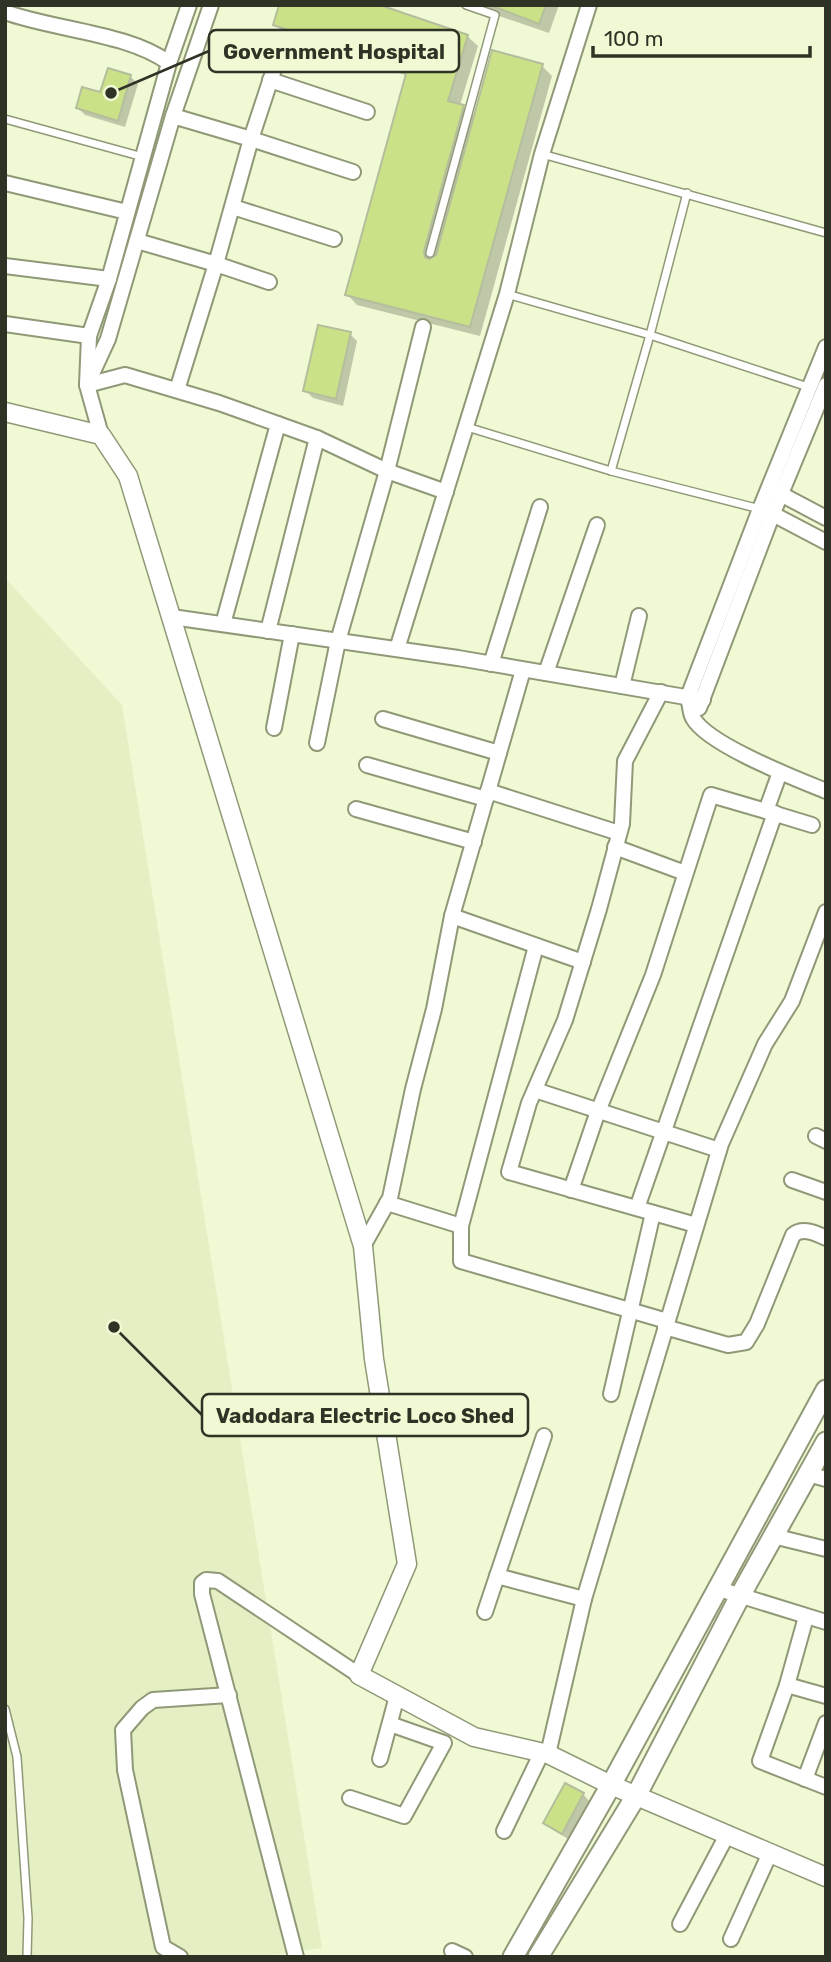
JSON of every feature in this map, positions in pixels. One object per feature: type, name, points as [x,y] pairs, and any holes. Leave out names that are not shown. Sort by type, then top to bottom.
[{"type":"main road","points":[[513,1957],[611,1785],[826,1390]]},
{"type":"main road","points":[[538,1957],[636,1796],[773,1536],[817,1476],[826,1442]]},
{"type":"street","points":[[189,5],[169,63],[109,279],[89,336],[87,385],[101,435],[128,475],[363,1246],[374,1359],[407,1564],[359,1675]]},
{"type":"street","points":[[397,649],[507,294],[542,154],[589,5]]},
{"type":"street","points":[[87,385],[108,339],[208,6]]},
{"type":"street","points":[[5,12],[107,38],[159,55],[169,63]]},
{"type":"street","points":[[177,390],[251,139],[280,51]]},
{"type":"street","points":[[270,80],[368,112]]},
{"type":"street","points":[[173,116],[353,172]]},
{"type":"street","points":[[5,183],[127,212]]},
{"type":"street","points":[[233,206],[334,239]]},
{"type":"street","points":[[137,242],[269,282]]},
{"type":"street","points":[[5,266],[109,279]]},
{"type":"street","points":[[5,324],[89,336]]},
{"type":"street","points":[[317,743],[338,641],[387,471],[423,327]]},
{"type":"street","points":[[826,347],[820,388],[775,491],[695,699],[694,719],[722,742],[780,772],[826,791]]},
{"type":"street","points":[[87,385],[125,375],[177,390],[317,438],[387,471],[446,492]]},
{"type":"street","points":[[5,412],[101,435]]},
{"type":"street","points":[[223,624],[278,424]]},
{"type":"street","points":[[268,631],[317,438]]},
{"type":"street","points":[[775,491],[826,518]]},
{"type":"street","points":[[491,664],[540,507]]},
{"type":"street","points":[[767,511],[826,542]]},
{"type":"street","points":[[546,673],[597,525]]},
{"type":"street","points":[[622,686],[639,615]]},
{"type":"street","points":[[172,617],[397,649],[695,699]]},
{"type":"street","points":[[274,729],[292,634]]},
{"type":"street","points":[[363,1246],[387,1203],[434,1009],[452,916],[523,670]]},
{"type":"street","points":[[661,692],[625,761],[622,824],[565,1020],[535,1090],[509,1172],[696,1225]]},
{"type":"street","points":[[383,719],[499,752]]},
{"type":"street","points":[[367,765],[487,795],[617,841],[685,873]]},
{"type":"street","points":[[637,1208],[771,812],[780,772]]},
{"type":"street","points":[[570,1189],[653,975],[711,795],[811,825]]},
{"type":"street","points":[[356,809],[474,842]]},
{"type":"street","points":[[504,1831],[545,1753],[584,1599],[719,1150],[765,1044],[792,1001],[826,912]]},
{"type":"street","points":[[452,916],[583,962]]},
{"type":"street","points":[[536,946],[461,1226],[461,1261],[630,1310],[728,1345],[746,1342],[758,1324],[793,1234],[806,1231],[826,1238]]},
{"type":"street","points":[[535,1090],[719,1150]]},
{"type":"street","points":[[792,1180],[826,1192]]},
{"type":"street","points":[[387,1203],[461,1226]]},
{"type":"street","points":[[611,1394],[653,1213]]},
{"type":"street","points":[[485,1612],[544,1436]]},
{"type":"street","points":[[773,1536],[826,1549]]},
{"type":"street","points":[[497,1576],[584,1599]]},
{"type":"street","points":[[296,1957],[202,1594],[202,1583],[206,1580],[218,1581],[359,1675],[474,1737],[545,1753],[636,1796],[825,1873]]},
{"type":"street","points":[[719,1589],[826,1622]]},
{"type":"street","points":[[806,1617],[787,1685],[760,1761],[826,1787]]},
{"type":"street","points":[[787,1685],[826,1696]]},
{"type":"street","points":[[180,1957],[163,1947],[125,1770],[123,1730],[142,1708],[153,1700],[229,1695]]},
{"type":"street","points":[[380,1759],[397,1696]]},
{"type":"street","points":[[805,1779],[826,1723]]},
{"type":"street","points":[[350,1798],[404,1816],[444,1743],[390,1724]]},
{"type":"street","points":[[680,1924],[727,1835]]},
{"type":"street","points":[[731,1939],[771,1853]]},
{"type":"lane","points":[[430,253],[495,15],[466,5]]},
{"type":"lane","points":[[5,119],[143,157]]},
{"type":"lane","points":[[542,154],[826,233]]},
{"type":"lane","points":[[611,471],[687,194]]},
{"type":"lane","points":[[507,294],[820,388]]},
{"type":"lane","points":[[467,427],[611,471],[767,511]]},
{"type":"lane","points":[[5,1709],[17,1758],[28,1918],[27,1957]]},
{"type":"shaded area","points":[[5,578],[122,705],[322,1948],[258,1957],[5,1957]]},
{"type":"building","points":[[279,5],[380,5],[468,35],[448,101],[464,105],[424,251],[425,257],[429,259],[436,255],[492,50],[543,64],[470,327],[345,295],[407,70],[273,25]]},
{"type":"building","points":[[490,5],[546,5],[539,24]]},
{"type":"building","points":[[108,68],[131,75],[118,121],[76,108],[82,87],[100,92]]},
{"type":"building","points":[[318,325],[351,332],[336,399],[303,391]]},
{"type":"building","points":[[565,1783],[584,1793],[562,1834],[543,1823]]},
{"type":"place","name":"Government Hospital","points":[[111,93]]},
{"type":"place","name":"Vadodara Electric Loco Shed","points":[[114,1327]]}]
